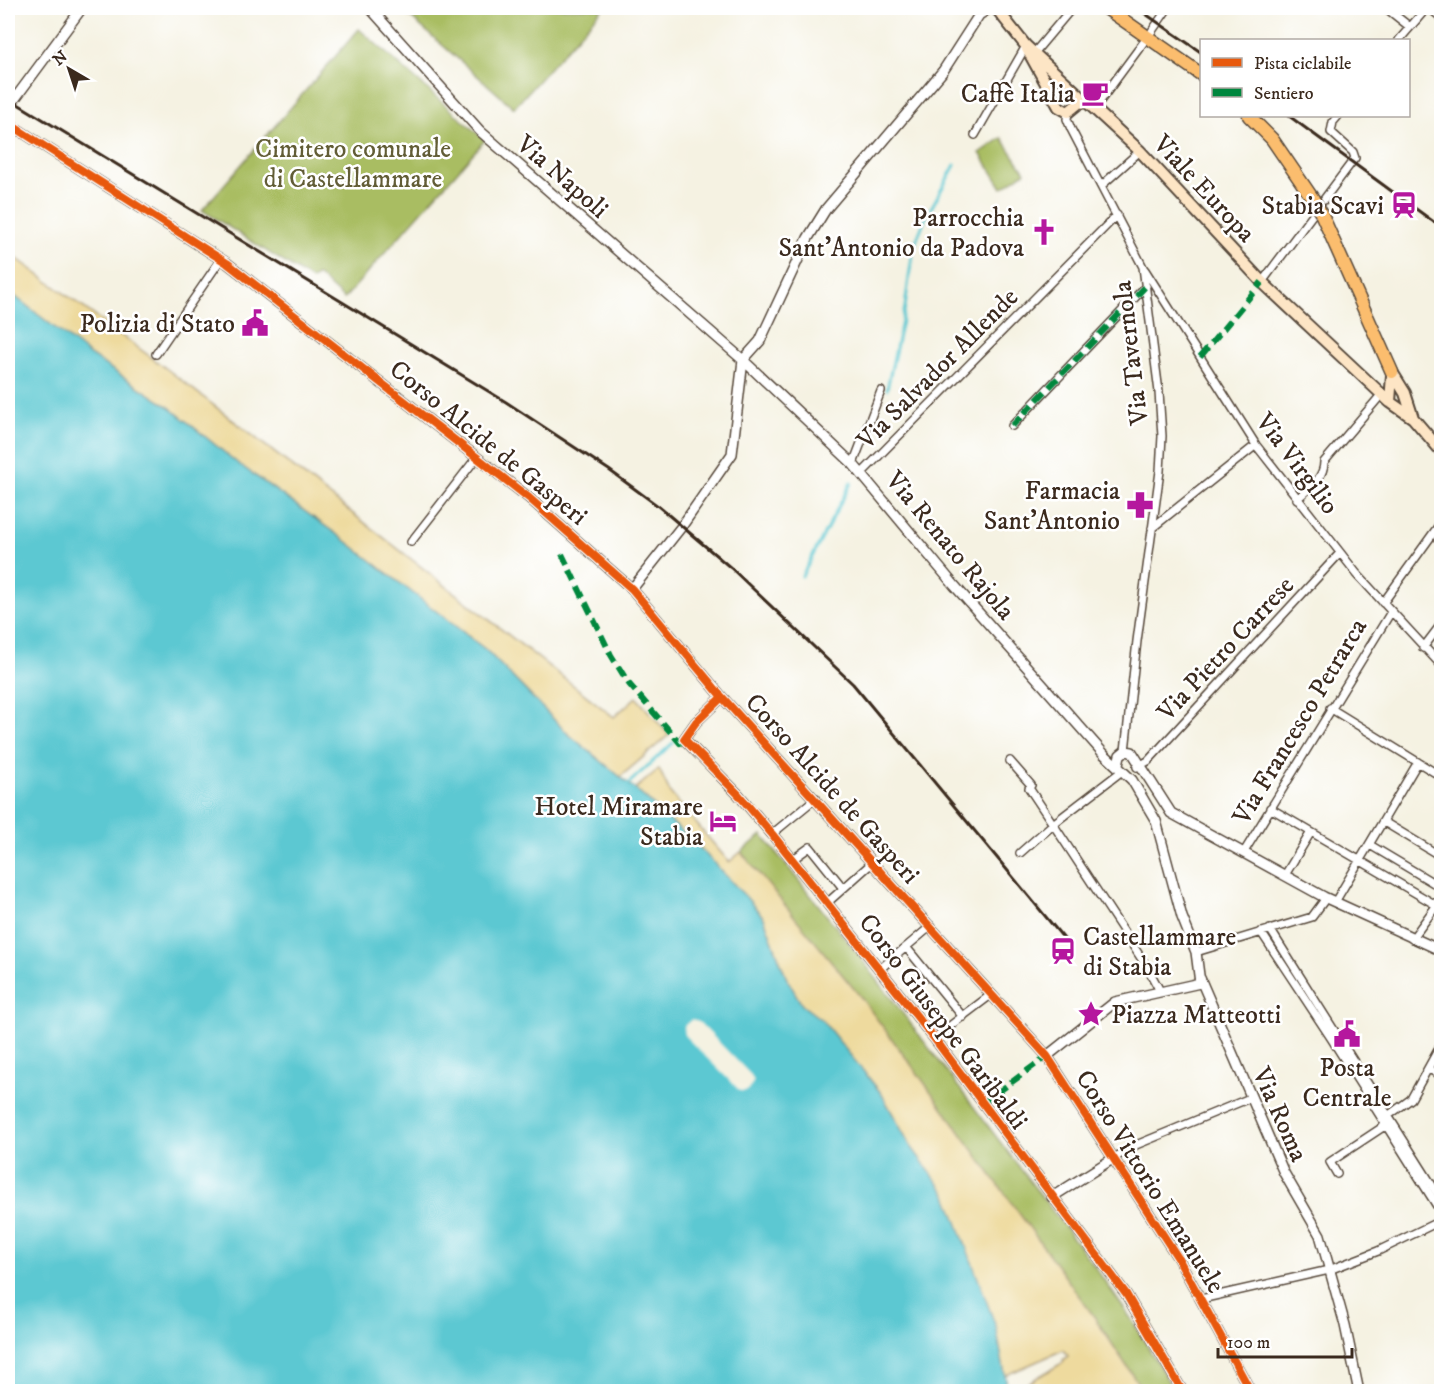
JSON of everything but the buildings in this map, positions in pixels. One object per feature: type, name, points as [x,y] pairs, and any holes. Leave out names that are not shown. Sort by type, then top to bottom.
[{"type":"highway","points":[[1106,8],[1200,74]]},
{"type":"highway","points":[[1250,117],[1277,146],[1321,213],[1392,372]]},
{"type":"main road","name":"Viale Europa","points":[[998,9],[1031,49],[1140,151],[1262,282],[1394,396],[1442,452]]},
{"type":"main road","name":"Via Tavernola","points":[[1031,49],[1047,87],[1059,107],[1068,112]]},
{"type":"main road","points":[[1047,87],[1052,77],[1062,77]]},
{"type":"main road","points":[[1068,112],[1085,101]]},
{"type":"main road","points":[[1392,372],[1394,396]]},
{"type":"street","points":[[8,108],[82,8]]},
{"type":"street","name":"Via Napoli","points":[[370,8],[480,131],[743,360]]},
{"type":"street","points":[[632,589],[682,526],[732,454],[743,360],[760,341],[808,238],[826,209],[943,71],[980,11],[990,8],[998,9]]},
{"type":"street","points":[[975,135],[1031,49],[1072,8]]},
{"type":"street","points":[[1152,30],[1168,8]]},
{"type":"street","points":[[1386,8],[1410,27]]},
{"type":"street","points":[[1401,39],[1428,9],[1442,18]]},
{"type":"street","points":[[1085,101],[1143,43]]},
{"type":"street","name":"Via Tavernola","points":[[1068,112],[1067,119],[1071,129],[1143,267],[1162,436],[1125,751]]},
{"type":"street","points":[[1262,282],[1355,158],[1353,152],[1332,132],[1333,122],[1337,117]]},
{"type":"street","name":"Corso Alcide de Gasperi","points":[[8,123],[221,259],[306,322],[529,498],[632,589],[722,697],[816,798],[1047,1056]]},
{"type":"street","points":[[1101,186],[1140,151]]},
{"type":"street","name":"Via Salvador Allende","points":[[862,473],[1117,215]]},
{"type":"street","points":[[156,354],[221,259]]},
{"type":"street","name":"Via Virgilio","points":[[1143,267],[1256,445],[1340,553],[1423,648],[1442,666]]},
{"type":"street","points":[[1012,426],[1146,286]]},
{"type":"street","name":"Via Renato Rajola","points":[[743,360],[862,473],[954,585],[1104,754],[1122,769]]},
{"type":"street","points":[[853,464],[881,391]]},
{"type":"street","points":[[1297,499],[1317,481],[1324,470],[1324,462],[1394,396]]},
{"type":"street","points":[[1152,528],[1256,445]]},
{"type":"street","points":[[411,542],[477,457]]},
{"type":"street","points":[[1383,603],[1442,521]]},
{"type":"street","name":"Via Pietro Carrese","points":[[1139,764],[1340,553]]},
{"type":"street","name":"Via Francesco Petrarca","points":[[1244,852],[1330,708],[1391,612]]},
{"type":"street","points":[[1423,648],[1442,623]]},
{"type":"street","name":"Corso Giuseppe Garibaldi","points":[[722,697],[696,722],[684,739],[738,794],[772,834],[934,1038],[1126,1294],[1183,1392]]},
{"type":"street","points":[[1330,708],[1442,777]]},
{"type":"street","points":[[1122,769],[1118,758],[1125,751],[1132,752],[1156,786],[1171,813],[1330,900],[1442,951]]},
{"type":"street","points":[[1010,761],[1031,785],[1029,788],[1148,967],[1160,991]]},
{"type":"street","points":[[1197,952],[1312,916],[1330,900],[1360,860],[1418,762]]},
{"type":"street","points":[[1020,853],[1122,769],[1132,771],[1139,764]]},
{"type":"street","name":"Via Roma","points":[[1122,769],[1143,796],[1156,821],[1182,917],[1197,952],[1199,978],[1284,1173],[1320,1235],[1345,1325],[1359,1392]]},
{"type":"street","points":[[1143,796],[1155,792],[1156,786]]},
{"type":"street","points":[[772,834],[816,798]]},
{"type":"street","points":[[1270,808],[1436,905]]},
{"type":"street","points":[[1156,821],[1166,813],[1171,813]]},
{"type":"street","points":[[1384,822],[1442,857]]},
{"type":"street","points":[[1286,875],[1311,832]]},
{"type":"street","points":[[1370,845],[1442,888]]},
{"type":"street","points":[[792,860],[810,847],[843,888]]},
{"type":"street","points":[[826,903],[873,862]]},
{"type":"street","points":[[1412,939],[1442,898]]},
{"type":"street","points":[[880,969],[931,926]]},
{"type":"street","points":[[1270,929],[1442,1214]]},
{"type":"street","points":[[1261,932],[1442,1201]]},
{"type":"street","points":[[906,947],[963,1017]]},
{"type":"street","points":[[1047,1056],[1115,1002],[1199,978]]},
{"type":"street","points":[[934,1038],[992,994]]},
{"type":"street","points":[[1337,1174],[1330,1162],[1411,1099],[1442,1043]]},
{"type":"street","name":"Corso Vittorio Emanuele","points":[[1047,1056],[1114,1158],[1201,1299],[1251,1392]]},
{"type":"street","points":[[1429,1070],[1442,1077]]},
{"type":"street","points":[[1052,1197],[1136,1145],[1250,1098]]},
{"type":"street","points":[[1201,1299],[1329,1270],[1378,1251],[1442,1220]]},
{"type":"green space","name":"Cimitero comunale di Castellammare","points":[[400,8],[603,8],[514,108]]},
{"type":"green space","name":"Cimitero comunale di Castellammare","points":[[359,29],[485,140],[344,299],[317,275],[312,280],[202,210]]},
{"type":"green space","points":[[1002,138],[1025,172],[1002,188],[980,153]]},
{"type":"green space","points":[[762,835],[857,953],[1092,1263],[1130,1317],[1174,1391],[1143,1391],[1095,1318],[915,1070],[859,995],[741,852]]},
{"type":"sand","points":[[8,252],[167,369],[614,717],[636,697],[669,735],[620,777],[567,733],[486,650],[346,541],[236,462],[168,406],[91,356],[8,291]]},
{"type":"sand","points":[[659,769],[671,794],[729,862],[741,852],[859,995],[1095,1318],[1143,1391],[1014,1391],[1064,1362],[1063,1360],[1068,1356],[1063,1350],[1004,1376],[996,1327],[910,1145],[881,1093],[822,1021],[802,1005],[786,977],[764,918],[698,846],[635,789]]},
{"type":"water","points":[[8,291],[91,356],[168,406],[236,462],[346,541],[486,650],[567,733],[635,789],[698,846],[747,898],[764,918],[786,977],[802,1005],[822,1020],[881,1093],[910,1145],[947,1195],[996,1327],[1008,1391],[8,1391]]},
{"type":"pier","points":[[692,1019],[700,1023],[749,1073],[754,1081],[747,1091],[740,1091],[685,1036],[684,1026]]},
{"type":"waterway","points":[[887,389],[905,307],[913,249],[925,219],[955,165]]},
{"type":"waterway","points":[[802,576],[851,483]]},
{"type":"waterway","points":[[628,784],[673,743]]},
{"type":"railway","points":[[1137,8],[1200,52]]},
{"type":"railway","points":[[8,98],[506,402],[609,470],[658,506],[731,568],[853,684],[1065,940]]},
{"type":"railway","points":[[1290,117],[1442,228]]},
{"type":"marked path","points":[[1200,357],[1262,282]]},
{"type":"marked path","points":[[1012,426],[1146,286]]},
{"type":"marked path","points":[[562,554],[611,655],[629,684],[680,743],[684,739]]},
{"type":"marked path","points":[[982,1104],[1047,1056]]},
{"type":"cycle path","points":[[8,123],[227,263],[529,498],[632,589],[722,697],[1047,1056],[1178,1258],[1251,1392]]},
{"type":"cycle path","points":[[722,697],[696,722],[684,739],[738,794],[772,834],[934,1038],[1126,1294],[1183,1392]]},
{"type":"place","name":"Caffè Italia","points":[[1095,93]]},
{"type":"place","name":"Stabia Scavi","points":[[1404,205]]},
{"type":"place","name":"Parrocchia Sant'Antonio da Padova","points":[[1044,232]]},
{"type":"place","name":"Polizia di Stato","points":[[255,323]]},
{"type":"place","name":"Farmacia Sant'Antonio","points":[[1140,505]]},
{"type":"place","name":"Hotel Miramare Stabia","points":[[723,821]]},
{"type":"place","name":"Castellammare di Stabia","points":[[1063,951]]},
{"type":"place","name":"Piazza Matteotti","points":[[1091,1014]]},
{"type":"place","name":"Posta Centrale","points":[[1347,1034]]}]
